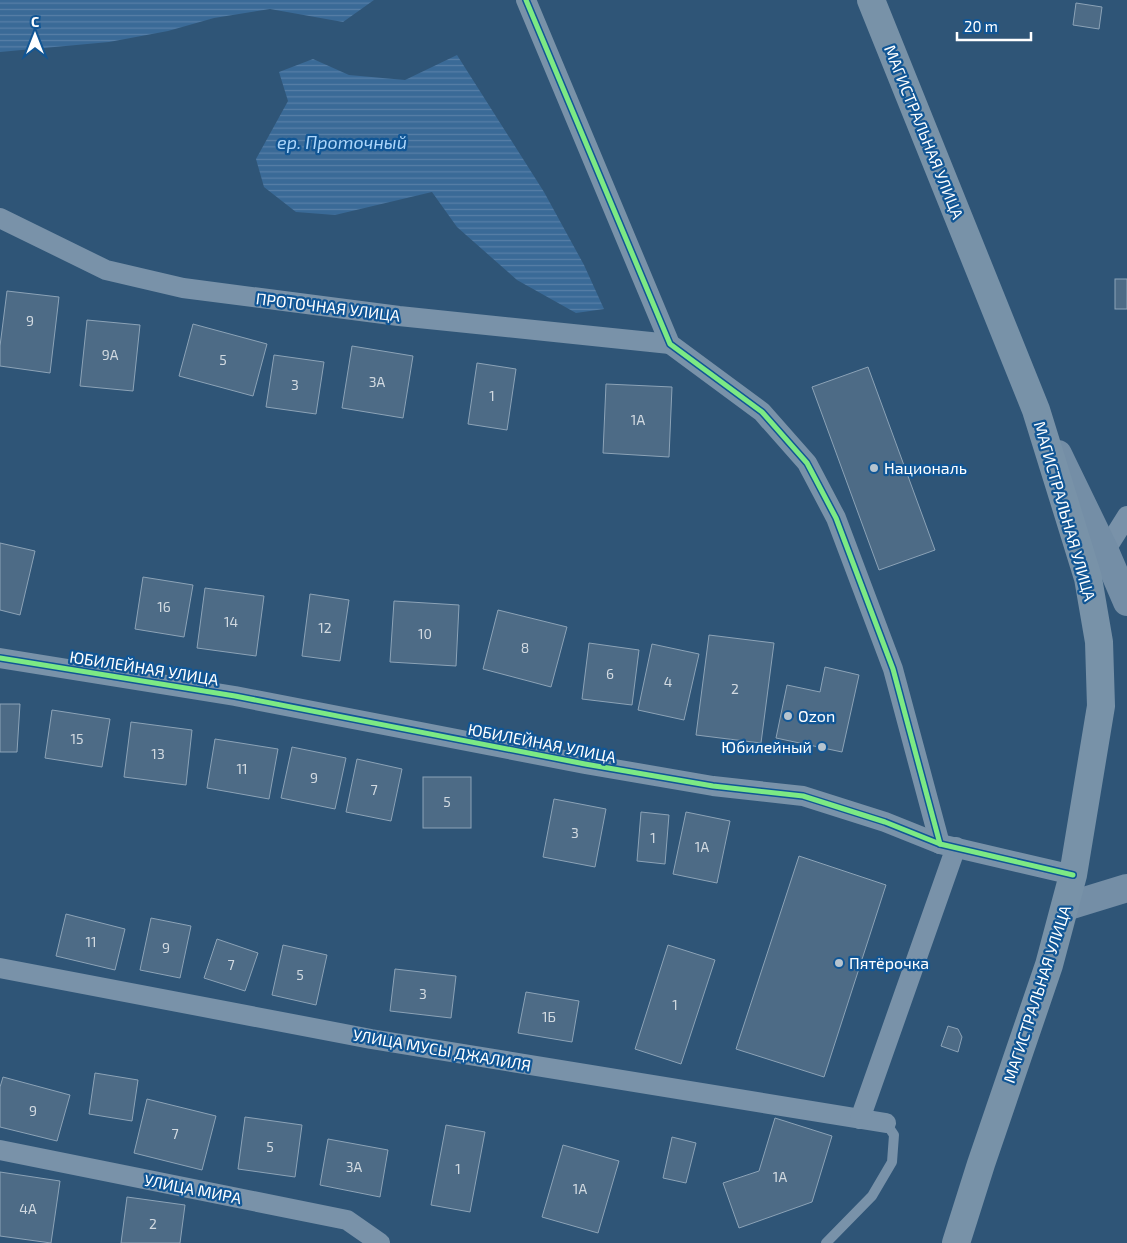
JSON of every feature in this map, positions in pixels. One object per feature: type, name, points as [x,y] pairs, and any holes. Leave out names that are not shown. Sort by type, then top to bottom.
[{"type":"highway","name":"МАГИСТРАЛЬНАЯ УЛИЦА","points":[[871,0],[1036,410],[1088,578],[1098,642],[1101,706],[1073,875],[1049,965],[956,1243]]},
{"type":"main road","points":[[1036,410],[1105,551],[1127,602]]},
{"type":"main road","points":[[1065,907],[1127,888]]},
{"type":"street","points":[[526,0],[670,344],[762,412],[807,463],[836,518],[893,670],[948,846],[860,1119]]},
{"type":"street","name":"ПРОТОЧНАЯ УЛИЦА","points":[[0,218],[106,270],[183,288],[399,316],[670,344]]},
{"type":"street","points":[[1105,551],[1127,516]]},
{"type":"street","name":"ЮБИЛЕЙНАЯ УЛИЦА","points":[[0,658],[235,696],[585,764],[713,786],[802,796],[885,822],[948,846],[1073,875]]},
{"type":"street","name":"УЛИЦА МУСЫ ДЖАЛИЛЯ","points":[[0,968],[371,1038],[886,1123]]},
{"type":"street","name":"УЛИЦА МИРА","points":[[0,1150],[347,1220],[380,1243]]},
{"type":"lane","points":[[826,1243],[872,1196],[892,1162],[894,1135],[886,1123]]},
{"type":"water","points":[[0,0],[374,0],[343,22],[270,9],[214,18],[168,31],[109,42],[0,52]]},
{"type":"water","name":"ер. Проточный","points":[[457,55],[544,192],[584,265],[604,309],[576,313],[517,280],[457,227],[432,192],[335,215],[296,212],[264,187],[256,159],[288,101],[279,72],[313,59],[349,75],[405,80]]},
{"type":"building","points":[[1076,3],[1102,7],[1099,29],[1073,25]]},
{"type":"building","points":[[1115,279],[1127,279],[1127,309],[1115,309]]},
{"type":"building","points":[[7,291],[59,297],[50,373],[0,366],[0,346]]},
{"type":"building","points":[[87,320],[140,325],[133,391],[80,386]]},
{"type":"building","points":[[193,324],[267,344],[253,396],[179,376]]},
{"type":"building","points":[[352,346],[413,356],[403,418],[342,408]]},
{"type":"building","points":[[274,355],[324,362],[316,414],[266,407]]},
{"type":"building","points":[[477,363],[516,369],[507,430],[468,424]]},
{"type":"building","name":"Националь","points":[[868,367],[935,550],[879,570],[812,387]]},
{"type":"building","points":[[606,384],[672,387],[669,457],[603,453]]},
{"type":"building","points":[[0,543],[35,551],[20,615],[0,610]]},
{"type":"building","points":[[143,577],[193,585],[184,637],[135,629]]},
{"type":"building","points":[[205,588],[264,596],[256,656],[197,648]]},
{"type":"building","points":[[310,594],[349,600],[340,661],[302,656]]},
{"type":"building","points":[[394,601],[459,605],[456,666],[390,662]]},
{"type":"building","points":[[498,610],[567,627],[551,687],[483,669]]},
{"type":"building","points":[[709,635],[774,643],[761,743],[696,735]]},
{"type":"building","points":[[589,643],[639,650],[632,705],[582,699]]},
{"type":"building","points":[[652,644],[699,654],[684,720],[638,710]]},
{"type":"building","points":[[825,667],[859,675],[842,752],[776,738],[787,685],[820,692]]},
{"type":"building","points":[[0,704],[20,704],[17,752],[0,752]]},
{"type":"building","points":[[52,710],[110,719],[102,767],[45,758]]},
{"type":"building","points":[[131,722],[192,730],[186,785],[124,777]]},
{"type":"building","points":[[215,739],[278,749],[269,799],[207,788]]},
{"type":"building","points":[[292,747],[346,758],[335,809],[281,798]]},
{"type":"building","points":[[357,759],[402,769],[391,821],[346,812]]},
{"type":"building","points":[[423,777],[471,777],[471,828],[423,828]]},
{"type":"building","points":[[554,799],[606,809],[595,867],[543,857]]},
{"type":"building","points":[[641,812],[669,815],[665,864],[637,861]]},
{"type":"building","points":[[686,812],[730,821],[717,883],[673,874]]},
{"type":"building","points":[[799,856],[886,885],[824,1077],[736,1049]]},
{"type":"building","points":[[66,914],[125,929],[115,970],[56,956]]},
{"type":"building","points":[[151,918],[191,926],[180,978],[140,970]]},
{"type":"building","points":[[217,939],[258,953],[245,991],[204,978]]},
{"type":"building","points":[[283,945],[327,955],[316,1005],[272,995]]},
{"type":"building","points":[[668,945],[715,960],[681,1064],[635,1049]]},
{"type":"building","points":[[395,969],[456,976],[451,1018],[390,1011]]},
{"type":"building","points":[[526,992],[579,1001],[572,1042],[518,1033]]},
{"type":"building","points":[[948,1026],[958,1029],[962,1037],[958,1052],[941,1046]]},
{"type":"building","points":[[95,1073],[138,1080],[132,1121],[89,1114]]},
{"type":"building","points":[[3,1077],[70,1095],[57,1141],[0,1127],[0,1087]]},
{"type":"building","points":[[147,1099],[216,1116],[202,1170],[134,1153]]},
{"type":"building","points":[[245,1117],[302,1125],[295,1177],[238,1169]]},
{"type":"building","points":[[775,1118],[832,1136],[812,1202],[739,1228],[723,1183],[759,1171]]},
{"type":"building","points":[[446,1125],[485,1132],[470,1212],[431,1205]]},
{"type":"building","points":[[672,1137],[696,1143],[686,1183],[663,1178]]},
{"type":"building","points":[[328,1139],[388,1150],[380,1197],[320,1185]]},
{"type":"building","points":[[563,1145],[619,1161],[598,1233],[542,1217]]},
{"type":"building","points":[[0,1172],[60,1181],[51,1243],[0,1236]]},
{"type":"building","points":[[127,1197],[185,1205],[180,1243],[121,1243]]},
{"type":"cycle path","points":[[526,0],[670,344],[762,412],[807,463],[836,518],[893,669],[940,844]]},
{"type":"cycle path","points":[[0,658],[235,696],[585,764],[713,786],[803,796],[885,822],[940,844],[1073,875]]},
{"type":"place","name":"Националь","points":[[874,468]]},
{"type":"place","name":"Ozon","points":[[788,716]]},
{"type":"place","name":"Юбилейный","points":[[822,747]]},
{"type":"place","name":"Пятёрочка","points":[[839,963]]}]
